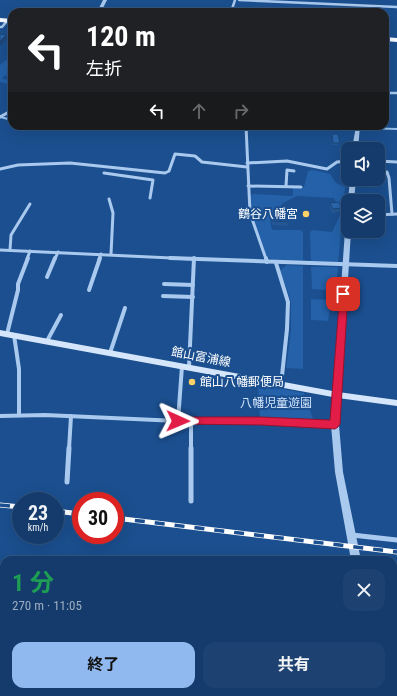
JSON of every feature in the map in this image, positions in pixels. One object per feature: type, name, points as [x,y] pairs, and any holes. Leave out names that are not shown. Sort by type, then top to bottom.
[{"type":"main road","name":"館山富浦線","points":[[7,334],[281,385],[397,403]]},
{"type":"street","points":[[239,0],[397,7]]},
{"type":"street","points":[[0,27],[2,27],[6,20]]},
{"type":"street","points":[[246,130],[250,213],[267,262]]},
{"type":"street","points":[[356,142],[357,130]]},
{"type":"street","points":[[0,169],[18,164],[34,163],[56,165],[70,163],[165,173],[169,171],[175,154],[178,153],[195,156],[202,162],[247,165],[287,161],[327,169],[336,162],[341,162]]},
{"type":"street","points":[[385,161],[397,162]]},
{"type":"street","points":[[286,186],[287,170],[294,171]]},
{"type":"street","points":[[387,172],[389,178],[392,214]]},
{"type":"street","points":[[104,173],[153,180],[150,198]]},
{"type":"street","points":[[248,186],[301,187]]},
{"type":"street","points":[[109,199],[113,213],[111,254]]},
{"type":"street","points":[[10,250],[11,235],[30,204]]},
{"type":"street","points":[[385,214],[397,214]]},
{"type":"street","points":[[347,238],[335,424],[339,472],[355,556]]},
{"type":"street","points":[[0,250],[111,254],[276,263],[397,266]]},
{"type":"street","points":[[19,415],[19,369],[7,334],[18,290],[18,284],[30,251]]},
{"type":"street","points":[[47,277],[58,252]]},
{"type":"street","points":[[89,290],[101,254]]},
{"type":"street","points":[[178,421],[186,367],[194,258]]},
{"type":"street","points":[[276,263],[288,302],[288,329],[281,385]]},
{"type":"street","points":[[164,284],[193,285]]},
{"type":"street","points":[[163,296],[192,298]]},
{"type":"street","points":[[110,353],[125,308]]},
{"type":"street","points":[[47,341],[61,315]]},
{"type":"street","points":[[0,416],[71,416],[192,422],[261,421],[335,424]]},
{"type":"street","points":[[67,482],[71,416]]},
{"type":"street","points":[[191,501],[192,422]]},
{"type":"street","points":[[352,535],[397,540]]},
{"type":"green space","points":[[8,60],[8,76],[6,75],[2,78],[8,80],[8,84],[0,82],[0,65]]},
{"type":"green space","points":[[313,170],[330,174],[336,183],[345,187],[344,194],[341,194],[341,213],[334,198],[297,196],[283,203],[270,217],[271,227],[273,230],[300,230],[303,232],[303,262],[273,261],[266,255],[251,213],[251,195],[291,196],[293,195],[293,188],[304,187],[308,171]]},
{"type":"green space","points":[[341,213],[338,263],[311,262],[310,232],[313,230],[332,232]]},
{"type":"green space","points":[[287,265],[303,266],[303,369],[286,368],[291,330],[291,302],[280,270]]},
{"type":"green space","points":[[311,267],[338,267],[336,291],[312,289]]},
{"type":"green space","points":[[311,299],[331,300],[328,321],[311,320]]},
{"type":"green space","name":"八幡児童遊園","points":[[266,386],[304,393],[313,419],[260,419],[258,388],[266,390]]},
{"type":"building","points":[[0,34],[6,35],[0,41]]},
{"type":"building","points":[[332,134],[338,134],[340,143],[333,143]]},
{"type":"building","points":[[339,202],[341,208],[333,209],[330,203]]},
{"type":"building","points":[[287,213],[288,222],[273,221],[272,214]]},
{"type":"waterway","points":[[0,117],[8,119]]},
{"type":"waterway","points":[[389,129],[397,129]]},
{"type":"railway","points":[[0,505],[12,506]]},
{"type":"railway","points":[[64,512],[72,513]]},
{"type":"railway","points":[[124,519],[397,552]]},
{"type":"place","name":"鶴谷八幡宮","points":[[306,214]]},
{"type":"place","name":"館山八幡郵便局","points":[[192,382]]},
{"type":"route","points":[[178,421],[261,421],[335,424],[338,395],[343,294]]}]
